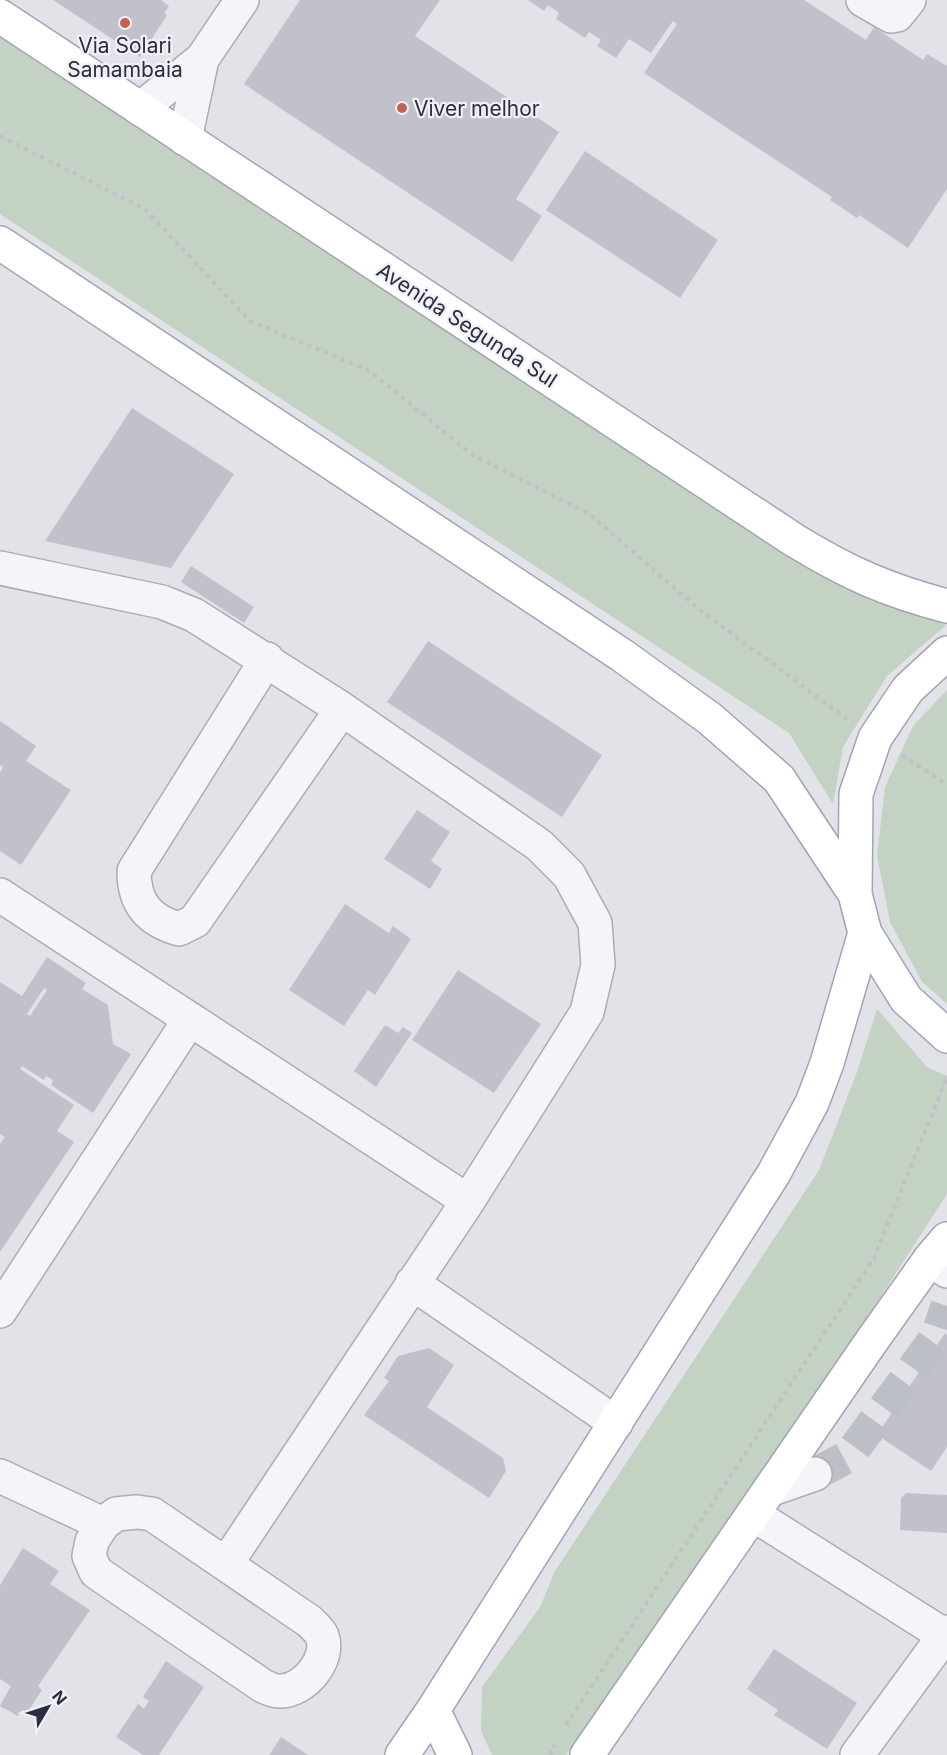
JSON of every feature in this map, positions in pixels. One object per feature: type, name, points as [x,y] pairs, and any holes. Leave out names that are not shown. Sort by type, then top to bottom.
[{"type":"main road","name":"Avenida Segunda Sul","points":[[0,16],[794,540],[844,571],[897,593],[947,606]]},
{"type":"main road","points":[[0,243],[623,656],[709,718],[779,779],[855,894]]},
{"type":"main road","points":[[947,652],[908,689],[875,738],[856,794],[855,894],[865,933],[906,999],[947,1036]]},
{"type":"main road","points":[[402,1755],[433,1710],[774,1173],[812,1103],[827,1063],[865,933]]},
{"type":"main road","points":[[587,1755],[763,1502],[941,1256]]},
{"type":"main road","points":[[433,1710],[455,1755]]},
{"type":"street","points":[[140,109],[202,59],[242,0]]},
{"type":"street","points":[[863,0],[891,16],[897,15],[909,0]]},
{"type":"street","points":[[185,139],[202,59]]},
{"type":"street","points":[[0,568],[162,602],[194,615],[267,659],[539,845],[569,875],[595,923],[598,965],[587,1012],[468,1201],[226,1564]]},
{"type":"street","points":[[267,659],[134,871],[134,887],[141,904],[158,922],[179,928],[195,921],[342,709]]},
{"type":"street","points":[[0,896],[468,1201]]},
{"type":"street","points":[[0,1311],[190,1019]]},
{"type":"street","points":[[412,1283],[615,1423]]},
{"type":"street","points":[[815,1474],[763,1502],[946,1635],[856,1755]]},
{"type":"street","points":[[0,1476],[103,1524]]},
{"type":"street","points":[[137,1512],[152,1514],[309,1621],[322,1635],[322,1649],[319,1663],[309,1679],[293,1689],[279,1692],[263,1686],[96,1572],[89,1556],[92,1541],[103,1524],[116,1514],[137,1512]]},
{"type":"path","points":[[0,136],[146,209],[250,321],[370,370],[471,454],[589,514],[700,610],[836,712]]},
{"type":"path","points":[[565,1726],[874,1258],[947,1077]]},
{"type":"path","points":[[550,1755],[560,1736]]},
{"type":"green space","points":[[0,27],[837,581],[946,625],[887,676],[843,747],[833,804],[789,733],[0,214]]},
{"type":"green space","points":[[947,690],[947,1004],[922,982],[890,922],[877,855],[885,787],[913,726]]},
{"type":"green space","points":[[877,1009],[927,1067],[947,1076],[947,1194],[658,1642],[637,1653],[566,1755],[492,1755],[481,1731],[482,1687],[540,1607],[555,1571],[819,1170],[857,1072]]},
{"type":"building","name":"Via Solari Samambaia","points":[[53,0],[161,0],[169,6],[164,13],[167,15],[140,57]]},
{"type":"building","name":"Viver melhor","points":[[300,0],[440,0],[415,36],[559,132],[516,199],[542,216],[512,262],[244,84]]},
{"type":"building","points":[[528,0],[804,0],[866,40],[874,27],[923,60],[927,54],[947,66],[947,189],[908,248],[859,215],[857,218],[830,200],[832,197],[644,73],[677,24],[673,21],[651,53],[629,39],[616,58],[597,46],[601,40],[589,32],[585,38],[556,19],[559,13],[548,5],[544,11]]},
{"type":"building","points":[[585,151],[718,240],[680,298],[546,210]]},
{"type":"building","points":[[132,408],[234,474],[171,568],[45,541]]},
{"type":"building","points":[[191,566],[254,607],[244,623],[181,582]]},
{"type":"building","points":[[428,641],[602,755],[562,817],[387,702]]},
{"type":"building","points":[[0,721],[36,746],[26,761],[71,790],[21,865],[0,851],[0,773],[3,767],[0,765]]},
{"type":"building","points":[[417,810],[450,832],[431,861],[442,869],[430,889],[384,859]]},
{"type":"building","points":[[345,904],[389,933],[393,926],[411,939],[375,995],[368,990],[344,1026],[289,990]]},
{"type":"building","points":[[47,957],[86,983],[82,989],[108,1005],[113,1044],[131,1054],[93,1113],[51,1085],[53,1080],[46,1076],[44,1080],[22,1066],[20,1069],[74,1105],[57,1131],[74,1142],[0,1252],[0,1144],[5,1137],[0,1134],[0,982],[22,996]],"holes":[[[44,988],[47,990],[30,1016],[27,1014]]]},
{"type":"building","points":[[458,970],[541,1024],[494,1093],[412,1040]]},
{"type":"building","points":[[385,1025],[398,1033],[403,1027],[412,1033],[376,1087],[354,1071]]},
{"type":"building","points":[[945,1333],[947,1335],[947,1447],[931,1471],[877,1435]]},
{"type":"building","points":[[429,1348],[454,1365],[427,1407],[503,1458],[506,1471],[489,1498],[364,1415],[389,1381],[384,1378],[398,1356]]},
{"type":"building","points":[[906,1493],[947,1495],[947,1533],[900,1530],[901,1498]]},
{"type":"building","points":[[23,1548],[59,1571],[50,1584],[90,1610],[38,1686],[42,1690],[27,1713],[22,1710],[18,1716],[0,1706],[11,1686],[0,1679],[0,1585]]},
{"type":"building","points":[[774,1649],[857,1703],[827,1749],[774,1715],[778,1710],[747,1689]]},
{"type":"building","points":[[166,1661],[204,1687],[159,1755],[143,1755],[116,1737],[138,1704],[144,1709],[149,1701],[143,1697]]},
{"type":"building","points":[[281,1737],[308,1755],[269,1755]]},
{"type":"tunnel","points":[[815,1474],[849,1456],[937,1336],[947,1306]]},
{"type":"place","name":"Via Solari Samambaia","points":[[125,23]]},
{"type":"place","name":"Viver melhor","points":[[402,108]]}]
